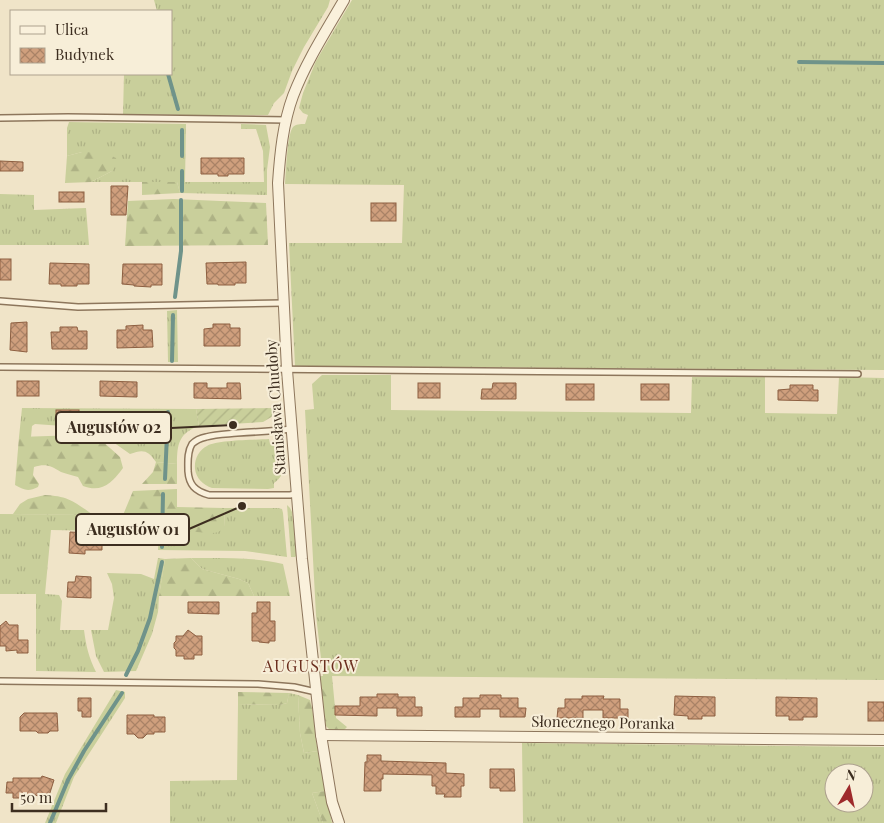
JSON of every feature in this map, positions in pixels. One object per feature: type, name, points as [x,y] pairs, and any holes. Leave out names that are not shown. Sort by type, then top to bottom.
[{"type":"street","name":"Stanisława Chudoby","points":[[339,823],[332,802],[321,735],[306,604],[287,370],[278,183],[280,155],[286,120],[293,97],[303,74],[344,0]]},
{"type":"street","name":"Słonecznego Poranka","points":[[321,735],[884,740]]},
{"type":"lane","points":[[0,118],[68,116],[286,120]]},
{"type":"lane","points":[[0,301],[78,307],[283,303]]},
{"type":"lane","points":[[0,367],[858,374]]},
{"type":"lane","points":[[292,429],[216,435],[199,439],[190,448],[188,459],[189,476],[194,488],[209,495],[290,495],[296,492]]},
{"type":"lane","points":[[0,681],[258,684],[294,687],[316,692]]},
{"type":"green space","points":[[154,0],[330,0],[328,7],[292,71],[284,93],[274,103],[268,115],[123,114],[124,75],[172,75],[172,10],[157,10]]},
{"type":"green space","points":[[352,0],[884,0],[884,370],[295,366],[289,243],[402,243],[404,185],[285,184],[291,131],[295,125],[305,124],[308,115],[299,108],[303,93],[316,61]]},
{"type":"green space","points":[[69,122],[186,124],[185,182],[264,182],[263,151],[256,129],[241,129],[241,124],[266,125],[270,147],[267,170],[267,195],[180,193],[177,182],[91,182],[112,171],[82,152],[67,156],[67,128]]},
{"type":"green space","points":[[82,152],[107,155],[116,158],[117,163],[112,171],[91,182],[65,183],[67,156]]},
{"type":"green space","points":[[142,182],[177,182],[180,193],[142,195]]},
{"type":"green space","points":[[0,194],[34,195],[34,210],[86,208],[89,245],[0,245]]},
{"type":"green space","points":[[174,199],[266,203],[268,245],[125,246],[128,201]]},
{"type":"green space","points":[[177,310],[178,362],[168,362],[167,311]]},
{"type":"green space","points":[[322,375],[391,375],[391,410],[691,413],[692,377],[765,377],[765,413],[837,414],[839,377],[884,378],[884,680],[323,676],[316,615],[305,410],[314,409],[312,384]]},
{"type":"green space","points":[[22,408],[196,409],[199,426],[187,432],[180,440],[177,464],[156,462],[145,452],[138,451],[130,454],[93,428],[84,425],[77,427],[35,424],[32,426],[31,437],[19,437]]},
{"type":"green space","points":[[276,408],[273,416],[263,422],[199,426],[196,409]]},
{"type":"green space","points":[[78,435],[100,439],[120,457],[123,468],[111,482],[101,487],[90,488],[83,486],[78,477],[42,465],[34,467],[33,475],[39,484],[38,487],[26,490],[15,485],[19,437]]},
{"type":"green space","points":[[269,439],[270,444],[278,446],[283,459],[282,474],[274,483],[274,488],[212,488],[198,478],[195,469],[196,458],[207,446],[227,441]]},
{"type":"green space","points":[[156,462],[177,464],[177,484],[142,484],[153,472]]},
{"type":"green space","points":[[177,489],[177,507],[224,508],[225,527],[213,533],[197,532],[159,523],[159,515],[123,515],[133,491]]},
{"type":"green space","points":[[45,495],[71,501],[93,515],[13,514],[20,504],[28,499]]},
{"type":"green space","points":[[287,505],[292,512],[297,555],[295,557],[291,557]]},
{"type":"green space","points":[[224,508],[282,509],[287,557],[245,551],[158,550],[159,532],[51,530],[45,594],[59,595],[62,601],[60,630],[84,630],[88,652],[96,672],[36,671],[36,594],[0,594],[0,514],[159,515],[225,527]]},
{"type":"green space","points":[[158,558],[165,559],[158,612],[152,634],[136,671],[104,672],[96,656],[91,630],[108,630],[114,598],[112,584],[107,573],[141,574],[154,579]]},
{"type":"green space","points":[[191,558],[249,559],[283,564],[290,596],[254,596],[248,583],[202,569]]},
{"type":"green space","points":[[191,558],[202,569],[248,583],[254,596],[159,596],[165,559]]},
{"type":"green space","points":[[316,676],[332,676],[336,718],[347,727],[344,730],[330,730],[324,724]]},
{"type":"green space","points":[[116,690],[125,692],[125,698],[74,777],[56,823],[45,823],[65,774]]},
{"type":"green space","points":[[238,692],[289,693],[287,703],[280,705],[238,704]]},
{"type":"green space","points":[[289,693],[298,695],[300,733],[304,753],[318,751],[325,791],[312,793],[323,823],[170,823],[170,781],[237,780],[238,704],[280,705],[287,703]]},
{"type":"green space","points":[[298,695],[310,700],[318,751],[304,753],[300,733]]},
{"type":"green space","points":[[522,743],[884,747],[884,823],[523,823]]},
{"type":"green space","points":[[325,791],[332,823],[323,823],[312,793]]},
{"type":"building","points":[[201,158],[244,158],[244,174],[218,176],[218,174],[201,174]]},
{"type":"building","points":[[0,161],[23,162],[23,171],[0,171]]},
{"type":"building","points":[[111,186],[128,186],[126,215],[111,215]]},
{"type":"building","points":[[59,192],[84,192],[84,202],[59,202]]},
{"type":"building","points":[[371,203],[396,203],[396,221],[371,221]]},
{"type":"building","points":[[0,259],[11,259],[11,280],[0,280]]},
{"type":"building","points":[[246,262],[246,283],[235,283],[235,285],[207,284],[206,263]]},
{"type":"building","points":[[50,263],[89,264],[89,284],[61,286],[61,284],[49,284]]},
{"type":"building","points":[[123,264],[162,264],[162,285],[151,285],[151,287],[122,284]]},
{"type":"building","points":[[27,322],[27,352],[10,350],[11,323]]},
{"type":"building","points":[[213,324],[230,324],[230,328],[240,328],[240,346],[204,346],[204,329],[213,328]]},
{"type":"building","points":[[143,325],[143,330],[152,330],[153,347],[117,348],[117,330],[126,330],[126,326]]},
{"type":"building","points":[[60,327],[77,327],[78,331],[87,331],[87,349],[52,349],[51,332],[60,332]]},
{"type":"building","points":[[17,381],[39,381],[39,396],[17,396]]},
{"type":"building","points":[[100,381],[137,382],[137,397],[100,396]]},
{"type":"building","points":[[194,383],[207,383],[207,388],[227,388],[227,383],[240,383],[241,399],[194,398]]},
{"type":"building","points":[[418,383],[440,383],[440,398],[418,398]]},
{"type":"building","points":[[493,383],[516,383],[516,399],[481,399],[482,389],[492,389]]},
{"type":"building","points":[[566,384],[594,384],[594,400],[566,400]]},
{"type":"building","points":[[641,384],[669,384],[669,400],[641,400]]},
{"type":"building","points":[[790,385],[813,385],[813,390],[818,390],[818,401],[778,400],[778,390],[790,389]]},
{"type":"building","points":[[56,410],[79,410],[79,420],[56,420]]},
{"type":"building","points":[[70,532],[110,534],[110,545],[102,545],[102,550],[85,550],[85,554],[69,553]]},
{"type":"building","points":[[76,576],[91,577],[91,598],[67,597],[68,582],[75,582]]},
{"type":"building","points":[[188,602],[219,602],[219,614],[188,613]]},
{"type":"building","points":[[257,602],[270,602],[270,621],[275,621],[275,641],[269,641],[269,643],[252,641],[252,613],[257,613]]},
{"type":"building","points":[[6,621],[9,625],[18,625],[18,640],[28,640],[28,653],[17,653],[17,650],[6,651],[6,646],[0,646],[0,626]]},
{"type":"building","points":[[188,630],[196,636],[202,636],[202,655],[194,655],[194,659],[184,659],[184,656],[176,656],[174,648],[176,636],[183,636]]},
{"type":"building","points":[[377,694],[398,694],[398,697],[415,697],[415,707],[422,707],[422,716],[397,716],[397,708],[377,708],[377,716],[335,715],[335,706],[360,706],[360,697],[377,697]]},
{"type":"building","points":[[480,695],[501,695],[501,698],[518,698],[518,708],[526,708],[525,717],[500,717],[500,709],[480,709],[480,717],[455,717],[455,707],[463,707],[463,698],[480,698]]},
{"type":"building","points":[[582,696],[604,696],[603,699],[620,699],[620,709],[628,709],[628,718],[603,718],[603,710],[583,710],[583,718],[557,718],[558,708],[565,708],[565,699],[582,699]]},
{"type":"building","points":[[675,696],[715,697],[715,716],[702,716],[702,719],[688,719],[688,716],[674,715]]},
{"type":"building","points":[[776,697],[817,698],[817,717],[789,720],[789,716],[776,716]]},
{"type":"building","points":[[78,698],[91,698],[91,717],[82,717],[82,711],[78,711]]},
{"type":"building","points":[[868,702],[884,702],[884,721],[868,721]]},
{"type":"building","points":[[24,713],[57,713],[58,731],[38,733],[36,731],[20,731],[20,717]]},
{"type":"building","points":[[127,715],[165,717],[165,732],[154,732],[154,734],[147,734],[143,738],[138,738],[134,734],[127,734]]},
{"type":"building","points":[[367,755],[381,755],[381,761],[446,763],[446,773],[464,774],[464,786],[461,786],[461,797],[444,797],[445,794],[436,794],[436,786],[432,786],[432,775],[383,774],[381,791],[364,791]]},
{"type":"building","points":[[490,769],[514,769],[515,791],[500,791],[500,788],[490,788]]},
{"type":"building","points":[[42,776],[54,780],[48,799],[35,795],[23,795],[23,798],[13,798],[13,793],[6,793],[7,782],[13,782],[13,778],[41,778]]},
{"type":"waterway","points":[[799,62],[884,63]]},
{"type":"waterway","points":[[168,75],[178,109]]},
{"type":"waterway","points":[[182,130],[182,156]]},
{"type":"waterway","points":[[182,171],[182,191]]},
{"type":"waterway","points":[[175,297],[181,251],[181,200]]},
{"type":"waterway","points":[[172,361],[173,315]]},
{"type":"waterway","points":[[165,479],[168,412]]},
{"type":"waterway","points":[[162,547],[163,494]]},
{"type":"waterway","points":[[126,675],[138,651],[150,618],[162,562]]},
{"type":"waterway","points":[[50,823],[68,780],[84,751],[122,693]]},
{"type":"place","name":"Augustów 02","points":[[233,425]]},
{"type":"place","name":"Augustów 01","points":[[242,506]]},
{"type":"district","name":"AUGUSTÓW","points":[[311,665]]}]
